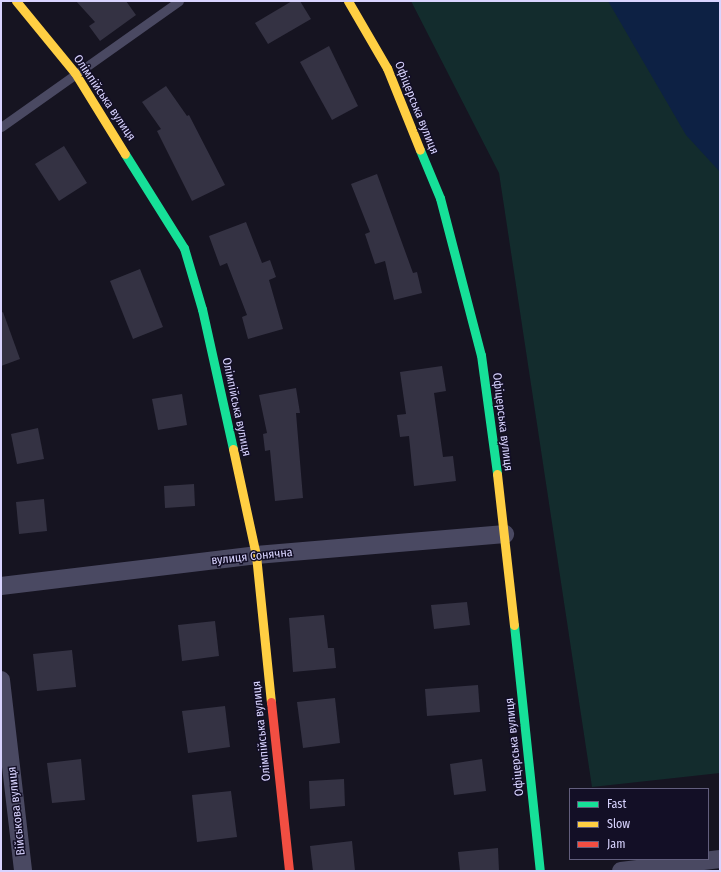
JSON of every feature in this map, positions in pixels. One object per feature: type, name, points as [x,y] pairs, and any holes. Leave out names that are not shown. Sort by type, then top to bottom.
[{"type":"street","name":"Олімпійська вулиця","points":[[16,1],[75,73],[184,248],[202,309],[256,555],[289,871]]},
{"type":"street","name":"Офіцерська вулиця","points":[[348,1],[387,68],[440,198],[481,355],[505,534],[540,871]]},
{"type":"street","name":"вулиця Сонячна","points":[[1,586],[256,555],[505,534]]},
{"type":"street","name":"Військова вулиця","points":[[1,680],[24,871]]},
{"type":"street","points":[[621,871],[720,859]]},
{"type":"lane","points":[[1,128],[75,73],[179,1]]},
{"type":"green space","points":[[411,1],[720,1],[720,773],[592,787],[499,173]]},
{"type":"water","points":[[608,1],[720,1],[720,172],[686,135]]},
{"type":"building","points":[[76,1],[126,1],[136,15],[100,41],[89,26],[95,22]]},
{"type":"building","points":[[292,1],[300,1],[311,19],[268,44],[255,23]]},
{"type":"building","points":[[329,46],[358,106],[332,120],[300,62]]},
{"type":"building","points":[[166,86],[187,116],[189,115],[225,185],[192,201],[157,131],[161,129],[142,102]]},
{"type":"building","points":[[64,146],[87,183],[59,201],[35,164]]},
{"type":"building","points":[[377,174],[413,273],[417,272],[422,293],[394,300],[385,261],[375,264],[365,234],[370,232],[351,184]]},
{"type":"building","points":[[246,222],[262,263],[270,260],[276,277],[269,280],[283,329],[248,339],[242,317],[247,315],[227,263],[220,266],[209,236]]},
{"type":"building","points":[[140,269],[163,327],[133,339],[110,281]]},
{"type":"building","points":[[3,312],[20,359],[1,366],[1,313]]},
{"type":"building","points":[[442,366],[446,391],[434,393],[443,457],[453,456],[456,481],[414,486],[409,436],[400,437],[397,415],[406,414],[400,372]]},
{"type":"building","points":[[296,388],[300,413],[296,413],[303,498],[275,501],[270,450],[265,451],[263,434],[267,433],[259,395]]},
{"type":"building","points":[[182,394],[187,425],[158,430],[152,399]]},
{"type":"building","points":[[38,428],[44,459],[17,464],[11,434]]},
{"type":"building","points":[[194,484],[195,506],[165,508],[164,486]]},
{"type":"building","points":[[44,499],[47,531],[19,534],[16,502]]},
{"type":"building","points":[[467,602],[470,625],[434,629],[431,605]]},
{"type":"building","points":[[324,615],[328,648],[334,648],[336,668],[293,672],[289,618]]},
{"type":"building","points":[[215,621],[219,656],[182,661],[178,625]]},
{"type":"building","points":[[72,650],[76,687],[37,691],[33,654]]},
{"type":"building","points":[[478,685],[480,712],[427,716],[425,689]]},
{"type":"building","points":[[335,698],[340,743],[303,748],[297,702]]},
{"type":"building","points":[[225,706],[230,747],[188,753],[182,711]]},
{"type":"building","points":[[81,759],[85,800],[52,803],[47,763]]},
{"type":"building","points":[[482,759],[486,791],[454,795],[450,764]]},
{"type":"building","points":[[344,779],[345,806],[310,809],[309,781]]},
{"type":"building","points":[[231,791],[237,837],[197,842],[192,795]]},
{"type":"building","points":[[352,841],[355,871],[313,871],[310,846]]},
{"type":"building","points":[[498,848],[499,871],[460,871],[458,852]]},
{"type":"traffic: fast","points":[[420,150],[440,198],[481,355],[497,474]]},
{"type":"traffic: fast","points":[[125,154],[184,248],[202,309],[233,449]]},
{"type":"traffic: fast","points":[[514,625],[540,871]]},
{"type":"traffic: slow","points":[[16,1],[75,73],[125,154]]},
{"type":"traffic: slow","points":[[348,1],[387,68],[420,150]]},
{"type":"traffic: slow","points":[[233,449],[256,555],[271,702]]},
{"type":"traffic: slow","points":[[497,474],[514,625]]},
{"type":"traffic: jam","points":[[271,702],[289,871]]}]
